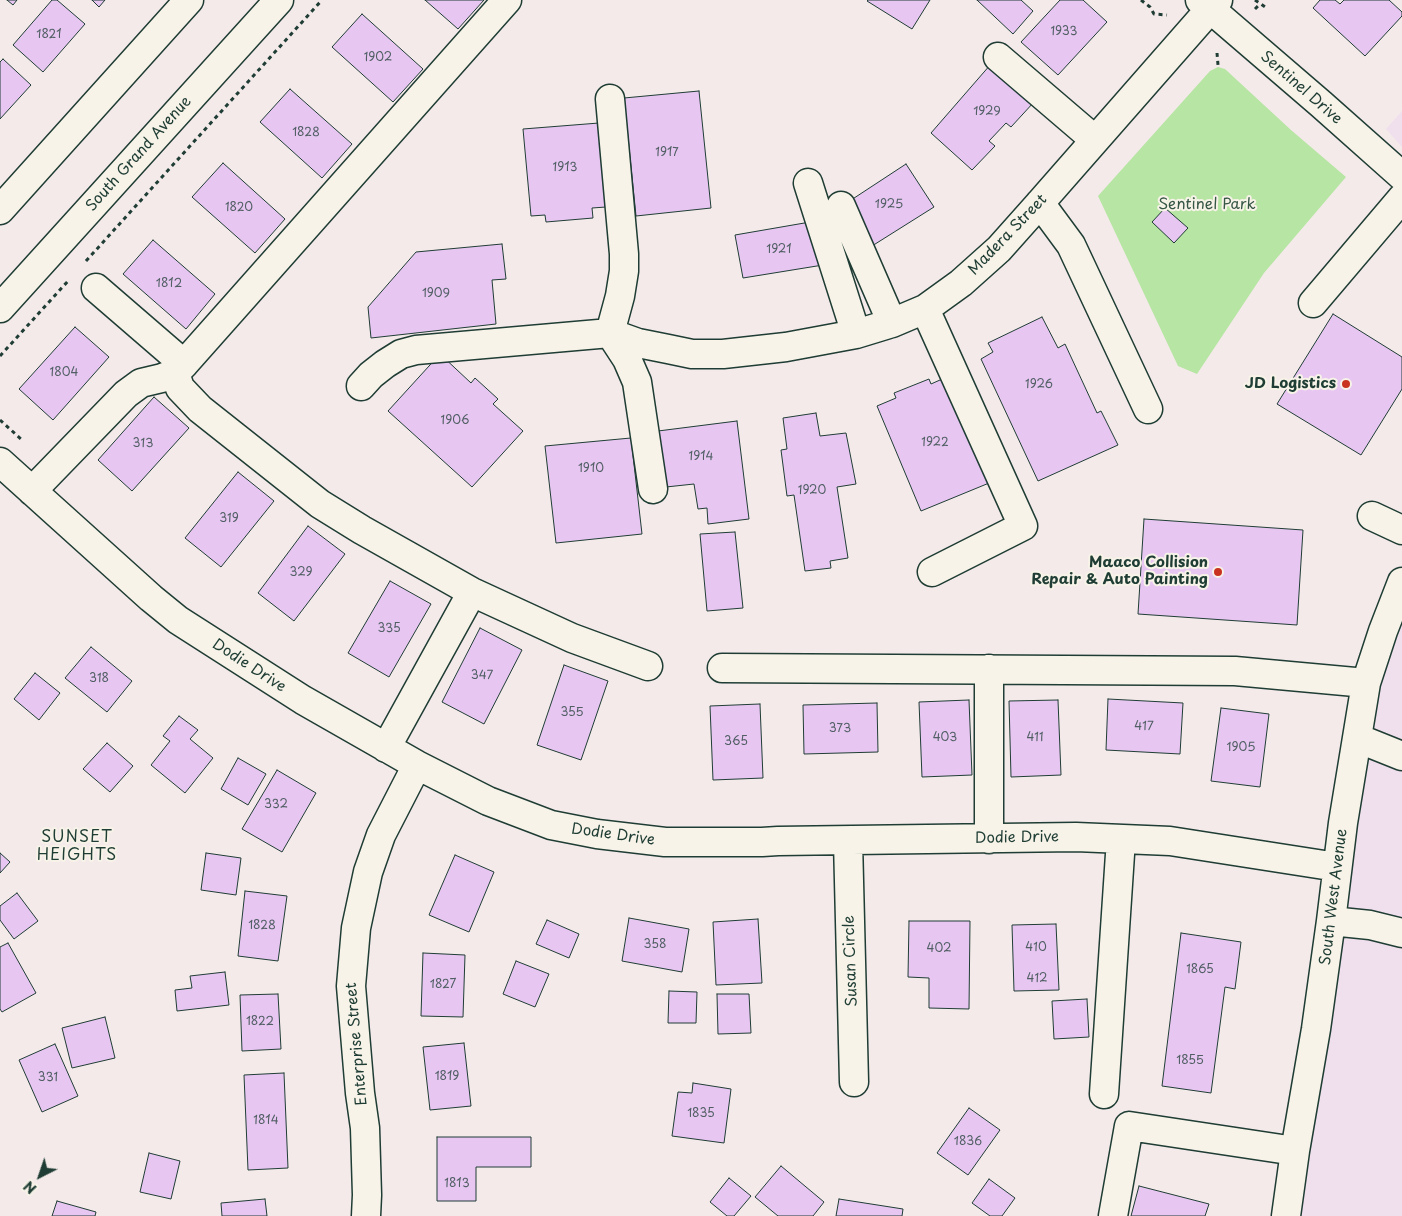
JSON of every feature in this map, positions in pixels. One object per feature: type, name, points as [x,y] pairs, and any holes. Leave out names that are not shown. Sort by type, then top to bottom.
[{"type":"street","points":[[0,210],[189,0]]},
{"type":"street","name":"South Grand Avenue","points":[[0,308],[279,0]]},
{"type":"street","points":[[32,491],[126,394],[141,383],[162,378],[180,368],[507,0]]},
{"type":"street","name":"Madera Street","points":[[610,333],[638,343],[668,350],[692,354],[723,354],[786,347],[856,334],[892,323],[925,309],[961,283],[999,249],[1095,140],[1209,3]]},
{"type":"street","name":"Sentinel Drive","points":[[1209,3],[1402,176]]},
{"type":"street","points":[[998,57],[1095,140]]},
{"type":"street","points":[[610,99],[624,254],[624,271],[620,296],[610,333],[637,382],[653,489]]},
{"type":"street","points":[[808,183],[856,334]]},
{"type":"street","points":[[1313,303],[1352,268],[1402,198]]},
{"type":"street","points":[[1040,203],[1071,244],[1148,409]]},
{"type":"street","points":[[841,206],[892,323]]},
{"type":"street","points":[[83,277],[180,368],[180,388],[200,409],[320,504],[472,592],[572,638],[648,666]]},
{"type":"street","points":[[925,309],[1023,526],[932,572]]},
{"type":"street","points":[[361,386],[385,364],[401,354],[416,350],[610,333]]},
{"type":"street","name":"Dodie Drive","points":[[0,462],[178,620],[303,700],[386,748],[488,802],[551,825],[597,834],[666,842],[1076,837],[1170,841],[1337,867]]},
{"type":"street","points":[[1372,516],[1402,530]]},
{"type":"street","name":"South West Avenue","points":[[1286,1216],[1316,1029],[1337,867],[1366,683],[1402,582]]},
{"type":"street","points":[[386,748],[472,592]]},
{"type":"street","points":[[722,668],[1234,671],[1366,683]]},
{"type":"street","points":[[988,669],[989,839]]},
{"type":"street","points":[[1357,738],[1402,756]]},
{"type":"street","name":"Enterprise Street","points":[[366,1216],[365,1128],[360,1093],[351,986],[356,928],[368,872],[381,835],[417,765]]},
{"type":"street","points":[[1104,1094],[1121,839]]},
{"type":"street","name":"Susan Circle","points":[[848,841],[854,1082]]},
{"type":"street","points":[[1331,921],[1370,925],[1402,933]]},
{"type":"street","points":[[1113,1216],[1129,1126],[1295,1151]]},
{"type":"path","points":[[0,356],[83,277],[322,0]]},
{"type":"path","points":[[1141,0],[1150,7],[1154,14]]},
{"type":"path","points":[[1255,0],[1268,9]]},
{"type":"shaded area","points":[[1402,111],[1402,147],[1386,129]]},
{"type":"shaded area","points":[[1402,589],[1402,1216],[1289,1216],[1346,815]]},
{"type":"green space","name":"Sentinel Park","points":[[1218,67],[1225,69],[1291,130],[1346,177],[1264,273],[1197,374],[1178,366],[1098,196],[1210,71]]},
{"type":"building","points":[[7,0],[17,0],[13,5]]},
{"type":"building","points":[[52,0],[57,0],[85,24],[43,72],[13,45]]},
{"type":"building","points":[[92,0],[105,0],[99,7]]},
{"type":"building","points":[[425,0],[484,0],[458,29]]},
{"type":"building","points":[[868,0],[930,0],[912,29]]},
{"type":"building","points":[[977,0],[1021,0],[1033,11],[1013,34]]},
{"type":"building","points":[[1060,0],[1083,0],[1107,22],[1058,75],[1021,42]]},
{"type":"building","points":[[1320,0],[1335,0],[1340,4],[1344,0],[1389,0],[1402,12],[1402,16],[1365,56],[1313,8]]},
{"type":"building","points":[[362,14],[423,69],[393,102],[332,47]]},
{"type":"building","points":[[3,59],[31,85],[0,119],[0,62]]},
{"type":"building","points":[[991,64],[1034,102],[1011,127],[1006,123],[989,141],[995,146],[972,170],[931,133]]},
{"type":"building","points":[[290,89],[352,144],[322,178],[260,122]]},
{"type":"building","points":[[699,91],[711,208],[636,216],[624,98]]},
{"type":"building","points":[[599,123],[606,207],[592,208],[593,218],[546,222],[545,215],[531,216],[523,129]]},
{"type":"building","points":[[223,163],[285,219],[255,253],[192,197]]},
{"type":"building","points":[[906,164],[934,207],[872,246],[845,204]]},
{"type":"building","points":[[1165,208],[1188,228],[1174,243],[1152,222]]},
{"type":"building","points":[[816,221],[823,265],[743,278],[735,235]]},
{"type":"building","points":[[153,240],[215,294],[186,329],[123,274]]},
{"type":"building","points":[[502,244],[506,279],[492,280],[496,324],[371,338],[368,307],[416,252]]},
{"type":"building","name":"JD Logistics","points":[[1333,314],[1402,357],[1402,389],[1361,455],[1277,404]]},
{"type":"building","points":[[1042,317],[1058,348],[1065,344],[1097,413],[1101,411],[1118,445],[1038,481],[981,359],[993,352],[988,343]]},
{"type":"building","points":[[75,327],[109,357],[53,420],[19,389]]},
{"type":"building","points":[[440,354],[471,383],[475,378],[498,399],[493,404],[523,431],[472,487],[388,411]]},
{"type":"building","points":[[949,376],[994,481],[921,511],[877,406],[896,398],[894,393],[929,379],[931,384]]},
{"type":"building","points":[[154,397],[189,428],[132,491],[98,460]]},
{"type":"building","points":[[816,413],[820,436],[846,433],[856,484],[837,487],[848,558],[830,561],[831,568],[805,571],[794,495],[787,496],[781,450],[787,449],[783,418]]},
{"type":"building","points":[[737,421],[749,519],[708,524],[707,508],[698,509],[694,484],[666,487],[658,431]]},
{"type":"building","points":[[631,438],[642,534],[556,543],[545,446]]},
{"type":"building","points":[[238,472],[274,501],[221,567],[185,538]]},
{"type":"building","points":[[1144,519],[1303,530],[1297,625],[1138,614]]},
{"type":"building","points":[[308,526],[345,554],[294,621],[258,593]]},
{"type":"building","points":[[735,532],[743,608],[707,611],[700,534]]},
{"type":"building","points":[[390,581],[431,604],[389,677],[348,653]]},
{"type":"building","points":[[480,628],[522,650],[484,724],[442,702]]},
{"type":"building","points":[[91,647],[132,681],[107,712],[65,678]]},
{"type":"building","points":[[564,665],[608,681],[581,760],[537,745]]},
{"type":"building","points":[[35,673],[60,693],[39,720],[14,699]]},
{"type":"building","points":[[1108,699],[1183,703],[1180,754],[1106,750]]},
{"type":"building","points":[[969,700],[972,775],[922,777],[919,702]]},
{"type":"building","points":[[1058,700],[1061,775],[1011,777],[1009,701]]},
{"type":"building","points":[[877,703],[878,752],[804,754],[803,705]]},
{"type":"building","points":[[760,704],[763,778],[713,780],[710,706]]},
{"type":"building","points":[[1221,708],[1269,714],[1260,787],[1211,781]]},
{"type":"building","points":[[179,716],[198,730],[190,739],[213,758],[185,793],[151,765],[170,741],[163,736]]},
{"type":"building","points":[[107,743],[133,766],[110,792],[83,769]]},
{"type":"building","points":[[238,758],[266,774],[248,805],[221,789]]},
{"type":"building","points":[[277,770],[316,793],[282,852],[242,829]]},
{"type":"building","points":[[0,853],[10,862],[0,873]]},
{"type":"building","points":[[206,853],[241,858],[236,895],[201,890]]},
{"type":"building","points":[[455,855],[494,872],[469,932],[429,915]]},
{"type":"building","points":[[245,891],[287,896],[278,961],[238,956]]},
{"type":"building","points":[[17,893],[38,921],[14,939],[0,920],[0,906]]},
{"type":"building","points":[[629,918],[689,929],[682,972],[622,961]]},
{"type":"building","points":[[758,919],[762,983],[716,985],[713,922]]},
{"type":"building","points":[[547,920],[579,934],[569,958],[536,944]]},
{"type":"building","points":[[909,921],[970,921],[969,1009],[929,1008],[929,978],[908,977]]},
{"type":"building","points":[[1056,924],[1059,990],[1014,991],[1012,925]]},
{"type":"building","points":[[1181,933],[1241,942],[1235,989],[1225,987],[1211,1093],[1162,1086]]},
{"type":"building","points":[[8,943],[36,993],[2,1012],[0,1009],[0,947]]},
{"type":"building","points":[[423,953],[465,955],[463,1017],[421,1016]]},
{"type":"building","points":[[516,961],[549,974],[535,1007],[503,994]]},
{"type":"building","points":[[225,972],[229,1005],[177,1011],[175,990],[192,988],[190,976]]},
{"type":"building","points":[[669,991],[697,992],[696,1023],[668,1023]]},
{"type":"building","points":[[278,994],[281,1049],[242,1051],[240,995]]},
{"type":"building","points":[[717,994],[749,994],[751,1033],[718,1034]]},
{"type":"building","points":[[1087,999],[1089,1037],[1054,1039],[1052,1001]]},
{"type":"building","points":[[105,1017],[115,1058],[72,1068],[62,1028]]},
{"type":"building","points":[[464,1043],[471,1106],[430,1110],[423,1047]]},
{"type":"building","points":[[55,1044],[78,1096],[42,1112],[19,1060]]},
{"type":"building","points":[[284,1073],[288,1168],[248,1170],[244,1075]]},
{"type":"building","points":[[693,1083],[731,1089],[724,1143],[672,1136],[678,1092],[692,1093]]},
{"type":"building","points":[[969,1108],[1000,1130],[968,1175],[937,1153]]},
{"type":"building","points":[[437,1137],[531,1137],[531,1167],[476,1167],[476,1201],[437,1201]]},
{"type":"building","points":[[149,1153],[180,1161],[171,1199],[140,1192]]},
{"type":"building","points":[[781,1166],[824,1202],[813,1216],[778,1216],[755,1197]]},
{"type":"building","points":[[729,1178],[751,1196],[734,1216],[727,1216],[710,1202]]},
{"type":"building","points":[[989,1179],[1015,1198],[1002,1216],[990,1216],[972,1203]]},
{"type":"building","points":[[1139,1186],[1209,1204],[1205,1216],[1131,1216]]},
{"type":"building","points":[[265,1199],[267,1216],[222,1216],[221,1203]]},
{"type":"building","points":[[839,1199],[903,1209],[902,1216],[836,1216]]},
{"type":"building","points":[[57,1201],[96,1212],[95,1216],[52,1216]]},
{"type":"place","name":"JD Logistics","points":[[1346,384]]},
{"type":"place","name":"Maaco Collision Repair & Auto Painting","points":[[1218,572]]},
{"type":"district","name":"SUNSET HEIGHTS","points":[[77,847]]}]
